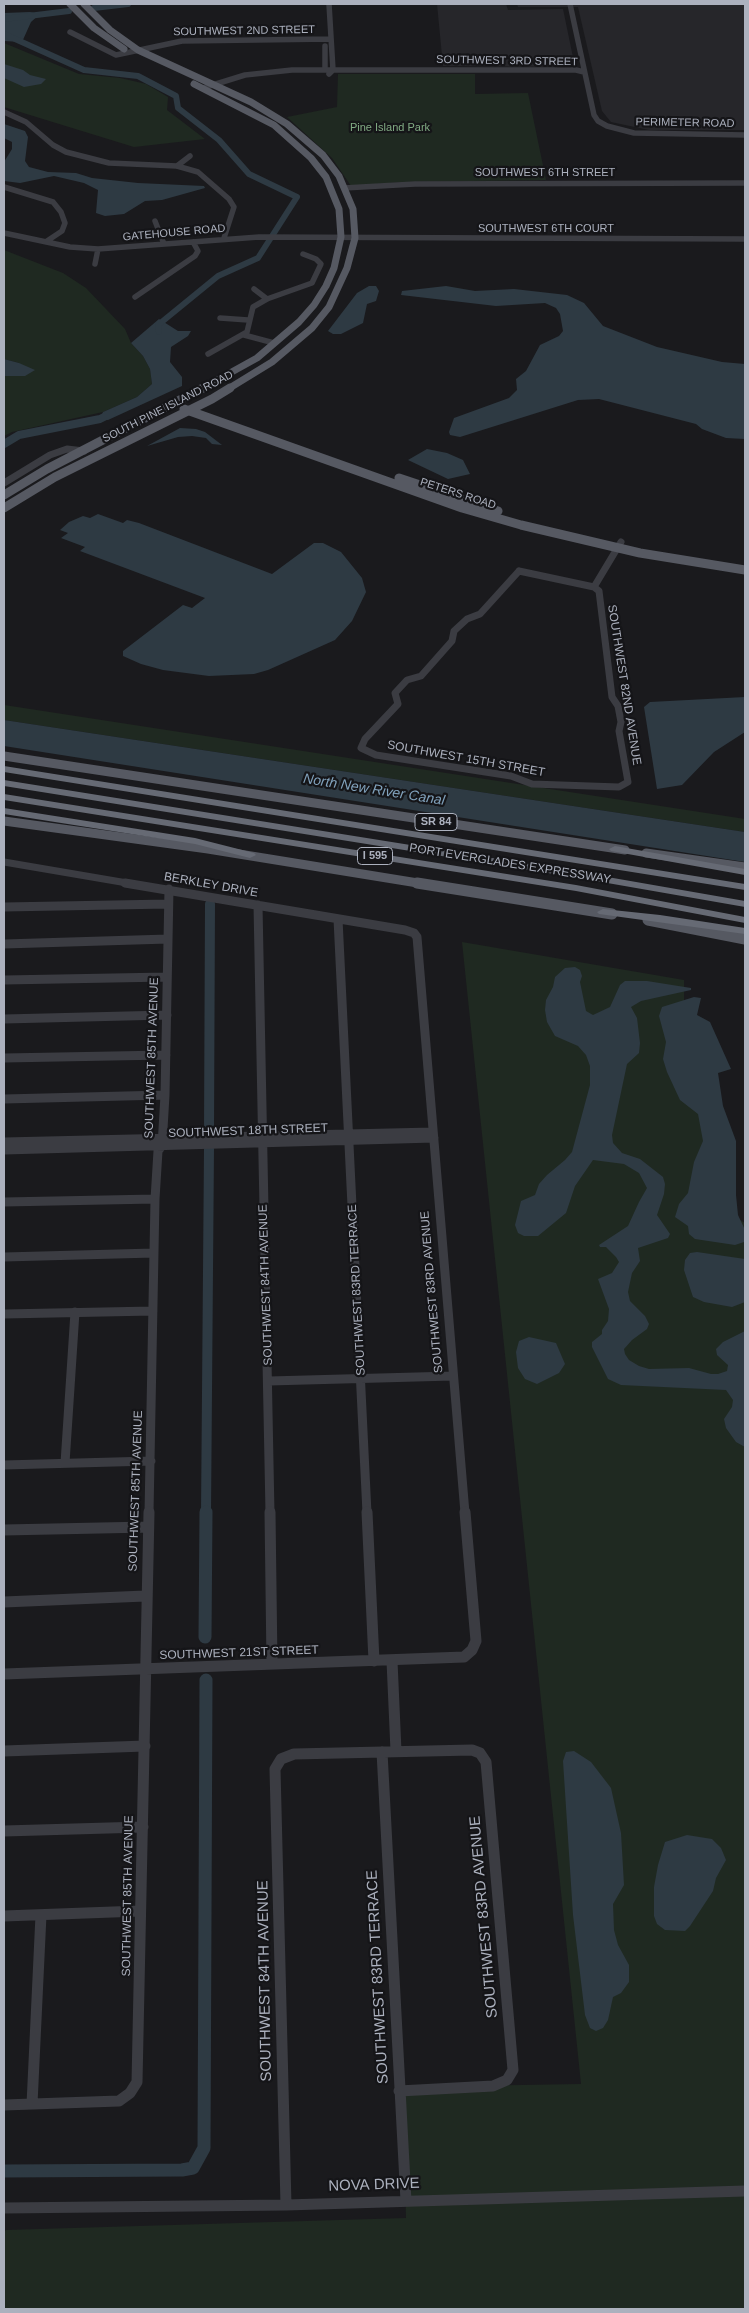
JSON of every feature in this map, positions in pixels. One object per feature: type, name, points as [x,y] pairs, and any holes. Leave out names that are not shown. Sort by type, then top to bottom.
[{"type":"highway","name":"PORT EVERGLADES EXPRESSWAY","points":[[4,769],[457,839],[745,887]]},
{"type":"highway","points":[[4,783],[573,874],[745,904]]},
{"type":"highway","name":"PORT EVERGLADES EXPRESSWAY","points":[[4,797],[567,887],[745,920]]},
{"type":"highway","points":[[4,810],[195,841],[250,855]]},
{"type":"highway","points":[[615,850],[745,872]]},
{"type":"highway","points":[[603,912],[660,918],[745,931]]},
{"type":"main road","name":"SOUTH PINE ISLAND ROAD","points":[[4,495],[47,469],[235,372],[257,358],[298,322],[314,305],[326,286],[348,237],[326,177],[311,158],[282,132],[257,115],[128,52],[94,28],[70,4]]},
{"type":"main road","name":"SOUTH PINE ISLAND ROAD","points":[[4,508],[55,477],[192,409],[272,362],[301,338],[328,307],[348,268],[348,237],[353,209],[338,176],[323,155],[293,129],[269,113],[216,85],[138,50],[110,30],[84,4]]},
{"type":"main road","points":[[282,132],[293,129]]},
{"type":"main road","points":[[298,322],[294,330],[301,338]]},
{"type":"main road","name":"PETERS ROAD","points":[[177,402],[462,508],[530,528],[745,570]]},
{"type":"main road","name":"PETERS ROAD","points":[[619,545],[745,562]]},
{"type":"main road","name":"SR 84","points":[[4,756],[615,850],[673,855],[745,867]]},
{"type":"main road","points":[[4,821],[250,855],[603,912],[745,939]]},
{"type":"street","points":[[326,4],[330,15],[328,39]]},
{"type":"street","points":[[326,4],[329,72]]},
{"type":"street","name":"PERIMETER ROAD","points":[[570,4],[594,115],[598,121],[607,126],[651,135],[745,135]]},
{"type":"street","name":"SOUTHWEST 2ND STREET","points":[[70,32],[116,55],[182,41],[328,39]]},
{"type":"street","name":"SOUTHWEST 3RD STREET","points":[[205,89],[261,76],[329,72],[584,72]]},
{"type":"street","points":[[4,112],[26,122],[53,145],[66,152],[109,163],[177,166],[198,172],[229,199],[234,207],[233,215],[224,238]]},
{"type":"street","points":[[177,166],[190,156]]},
{"type":"street","name":"SOUTHWEST 6TH STREET","points":[[346,191],[416,184],[745,182]]},
{"type":"street","points":[[4,187],[53,202],[62,212],[65,223],[62,231],[47,241]]},
{"type":"street","name":"SOUTHWEST 6TH STREET","points":[[346,191],[448,188],[745,187]]},
{"type":"street","points":[[156,221],[164,244]]},
{"type":"street","name":"GATEHOUSE ROAD","points":[[4,233],[70,247],[98,249],[224,238],[348,237]]},
{"type":"street","name":"SOUTHWEST 6TH COURT","points":[[348,237],[745,239]]},
{"type":"street","points":[[135,296],[195,256],[198,251],[192,242]]},
{"type":"street","points":[[95,264],[98,249]]},
{"type":"street","points":[[245,333],[253,307],[268,299],[312,283],[317,276],[321,264],[316,259],[303,254]]},
{"type":"street","points":[[254,289],[268,299]]},
{"type":"street","points":[[220,318],[248,320]]},
{"type":"street","points":[[208,354],[245,333],[276,342]]},
{"type":"street","points":[[4,483],[50,455],[68,449],[84,451]]},
{"type":"street","points":[[4,500],[13,502]]},
{"type":"street","points":[[594,586],[619,545]]},
{"type":"street","name":"SOUTHWEST 15TH STREET","points":[[594,586],[519,571],[480,614],[467,619],[454,631],[452,640],[421,676],[407,680],[395,693],[398,704],[365,739],[361,748],[376,754],[511,776],[532,784],[619,787],[628,782]]},
{"type":"street","name":"SOUTHWEST 82ND AVENUE","points":[[594,586],[599,590],[612,697],[618,706],[621,722],[619,731],[628,782]]},
{"type":"street","name":"BERKLEY DRIVE","points":[[4,862],[169,888],[414,933]]},
{"type":"street","name":"SOUTHWEST 85TH AVENUE","points":[[32,2104],[119,2101],[130,2094],[137,2082],[143,1827],[145,1596],[151,1461],[155,1199],[158,1151],[162,1142],[165,1095],[169,888]]},
{"type":"street","points":[[4,907],[168,904]]},
{"type":"street","name":"SOUTHWEST 84TH AVENUE","points":[[258,905],[269,1381],[272,1664]]},
{"type":"street","name":"SOUTHWEST 83RD TERRACE","points":[[338,919],[374,1661]]},
{"type":"street","name":"SOUTHWEST 83RD AVENUE","points":[[414,933],[417,937],[476,1641],[472,1650]]},
{"type":"street","points":[[4,944],[168,939]]},
{"type":"street","points":[[4,980],[168,977]]},
{"type":"street","points":[[4,1019],[167,1015]]},
{"type":"street","points":[[4,1058],[166,1055]]},
{"type":"street","points":[[4,1099],[165,1095]]},
{"type":"street","name":"SOUTHWEST 18TH STREET","points":[[4,1142],[162,1142],[433,1135]]},
{"type":"street","name":"SOUTHWEST 18TH STREET","points":[[4,1150],[162,1142]]},
{"type":"street","points":[[4,1202],[155,1199]]},
{"type":"street","points":[[4,1257],[154,1252]]},
{"type":"street","points":[[4,1314],[153,1311]]},
{"type":"street","points":[[65,1463],[74,1312]]},
{"type":"street","points":[[269,1381],[453,1376]]},
{"type":"street","points":[[4,1465],[151,1461]]},
{"type":"street","points":[[4,1530],[148,1527]]},
{"type":"street","points":[[4,1602],[145,1596]]},
{"type":"street","name":"SOUTHWEST 21ST STREET","points":[[4,1674],[392,1661],[464,1657],[472,1650]]},
{"type":"street","points":[[382,1752],[396,1751],[392,1661]]},
{"type":"street","points":[[4,1751],[144,1746]]},
{"type":"street","name":"SOUTHWEST 83RD AVENUE","points":[[396,1751],[472,1750],[480,1753],[486,1762],[512,2060],[512,2070],[507,2080],[493,2086],[399,2091]]},
{"type":"street","name":"SOUTHWEST 84TH AVENUE","points":[[286,2204],[275,1769],[281,1759],[294,1754],[382,1752]]},
{"type":"street","name":"SOUTHWEST 83RD TERRACE","points":[[382,1752],[406,2201]]},
{"type":"street","points":[[4,1831],[143,1827]]},
{"type":"street","points":[[4,1916],[140,1912]]},
{"type":"street","points":[[4,2105],[32,2104],[41,1916]]},
{"type":"street","name":"NOVA DRIVE","points":[[4,2208],[286,2204],[745,2191]]},
{"type":"shaded area","points":[[437,4],[506,4],[508,10],[563,9],[575,67],[443,66]]},
{"type":"shaded area","points":[[517,4],[745,4],[745,130],[649,130],[611,122],[602,111],[578,7],[518,7]]},
{"type":"green space","points":[[4,43],[79,74],[120,78],[146,84],[168,97],[167,110],[205,139],[134,147],[4,107]]},
{"type":"green space","name":"Pine Island Park","points":[[338,74],[475,74],[475,94],[528,93],[546,180],[402,182],[351,186],[332,158],[287,117],[337,107]]},
{"type":"green space","points":[[4,250],[63,273],[86,288],[125,329],[131,343],[143,356],[150,369],[152,384],[137,397],[103,412],[12,432],[4,436],[4,376],[24,376],[19,363],[4,359]]},
{"type":"green space","points":[[4,705],[745,819],[745,832],[4,720]]},
{"type":"green space","points":[[462,942],[684,980],[684,1013],[729,1213],[745,1223],[745,2309],[4,2309],[4,2232],[6,2230],[406,2218],[403,2087],[581,2084]]},
{"type":"water","points":[[30,12],[40,14],[31,22],[22,42],[4,41],[4,13]]},
{"type":"water","points":[[4,64],[23,70],[30,75],[46,79],[41,84],[24,87],[4,78]]},
{"type":"water","points":[[4,124],[25,131],[28,137],[25,161],[29,167],[48,172],[76,173],[92,178],[138,183],[204,186],[205,188],[162,200],[145,201],[124,214],[105,216],[96,213],[98,190],[84,183],[54,176],[20,183],[4,181],[4,162],[12,149],[12,142],[4,138]]},
{"type":"water","points":[[369,286],[376,286],[379,291],[376,301],[367,304],[363,323],[341,334],[333,334],[328,331],[357,293]]},
{"type":"water","points":[[446,286],[475,291],[514,289],[567,295],[584,303],[603,326],[657,347],[722,362],[745,364],[745,439],[726,438],[702,429],[696,424],[599,399],[578,400],[460,437],[450,435],[449,432],[454,418],[509,398],[517,390],[516,379],[526,371],[540,345],[559,336],[563,331],[560,314],[556,308],[545,303],[496,306],[401,295],[402,291]]},
{"type":"water","points":[[159,319],[178,331],[191,331],[188,336],[171,347],[170,362],[182,377],[182,386],[108,420],[100,419],[103,412],[137,397],[152,384],[150,369],[143,356],[131,343]]},
{"type":"water","points":[[4,359],[35,370],[25,376],[4,376]]},
{"type":"water","points":[[180,428],[196,429],[205,432],[222,445],[212,444],[206,438],[192,436],[178,437],[147,446]]},
{"type":"water","points":[[427,449],[447,453],[463,460],[470,474],[448,479],[408,460]]},
{"type":"water","points":[[98,514],[123,523],[127,520],[139,523],[272,574],[314,543],[323,543],[341,552],[362,578],[366,592],[352,621],[335,640],[268,670],[254,674],[209,676],[163,670],[141,664],[123,656],[123,651],[183,605],[192,608],[205,598],[80,551],[85,547],[61,538],[68,533],[60,530],[69,522],[83,516],[90,518]]},
{"type":"water","points":[[745,697],[745,732],[714,752],[682,785],[657,789],[644,707],[650,702]]},
{"type":"water","name":"North New River Canal","points":[[4,720],[745,832],[745,862],[4,746]]},
{"type":"water","points":[[575,967],[580,970],[582,976],[580,982],[586,1011],[593,1015],[610,1007],[620,985],[625,981],[647,981],[691,988],[691,990],[641,1001],[631,1007],[637,1018],[640,1043],[639,1053],[627,1064],[612,1135],[613,1143],[622,1153],[640,1159],[663,1177],[665,1184],[664,1194],[657,1215],[670,1234],[668,1238],[638,1248],[640,1261],[632,1273],[628,1292],[630,1301],[645,1316],[649,1324],[647,1329],[632,1340],[624,1349],[629,1360],[649,1369],[689,1368],[718,1374],[727,1371],[728,1365],[717,1355],[716,1349],[723,1342],[745,1331],[745,1447],[736,1442],[726,1428],[724,1419],[732,1407],[733,1400],[726,1390],[621,1385],[608,1379],[592,1347],[592,1342],[602,1334],[602,1330],[608,1321],[609,1309],[598,1279],[612,1273],[619,1262],[606,1247],[600,1247],[599,1245],[628,1226],[647,1188],[639,1173],[624,1164],[593,1160],[575,1186],[566,1213],[538,1236],[524,1236],[518,1233],[515,1225],[521,1201],[535,1195],[539,1184],[572,1152],[590,1085],[590,1066],[586,1055],[578,1046],[555,1036],[547,1022],[545,1010],[546,1000],[553,987],[555,977],[565,968]]},
{"type":"water","points":[[694,997],[701,998],[697,1015],[710,1022],[731,1069],[718,1073],[723,1106],[736,1141],[738,1215],[745,1230],[744,1242],[735,1245],[695,1239],[689,1234],[688,1226],[675,1217],[679,1204],[688,1193],[694,1162],[703,1141],[698,1114],[680,1100],[667,1072],[663,1059],[666,1042],[659,1016],[662,1007]]},
{"type":"water","points":[[697,1252],[745,1259],[745,1302],[732,1307],[704,1302],[693,1297],[684,1270],[685,1260],[690,1253]]},
{"type":"water","points":[[529,1337],[556,1343],[565,1364],[559,1373],[537,1384],[525,1379],[518,1368],[516,1352],[519,1341]]},
{"type":"water","points":[[574,1751],[591,1762],[611,1788],[621,1833],[624,1885],[613,1904],[614,1930],[618,1945],[629,1965],[629,1982],[621,1993],[613,1997],[608,2020],[603,2028],[596,2031],[590,2028],[585,2015],[573,1915],[563,1761],[566,1752]]},
{"type":"water","points":[[687,1835],[712,1839],[721,1848],[726,1860],[716,1878],[713,1891],[690,1926],[685,1931],[665,1930],[657,1924],[654,1916],[654,1887],[658,1865],[665,1842]]},
{"type":"waterway","points":[[94,8],[128,4]]},
{"type":"waterway","points":[[4,19],[69,11]]},
{"type":"waterway","points":[[4,34],[84,70],[138,76],[176,96],[178,108],[219,140],[249,174],[297,197],[258,258],[218,276],[158,325],[159,332]]},
{"type":"waterway","points":[[4,444],[19,435],[100,419],[112,413]]},
{"type":"waterway","points":[[209,1130],[210,904]]},
{"type":"waterway","points":[[206,1513],[209,1149]]},
{"type":"waterway","points":[[205,1637],[206,1512]]},
{"type":"waterway","points":[[4,2171],[182,2170],[193,2168],[204,2148],[206,1680]]}]
